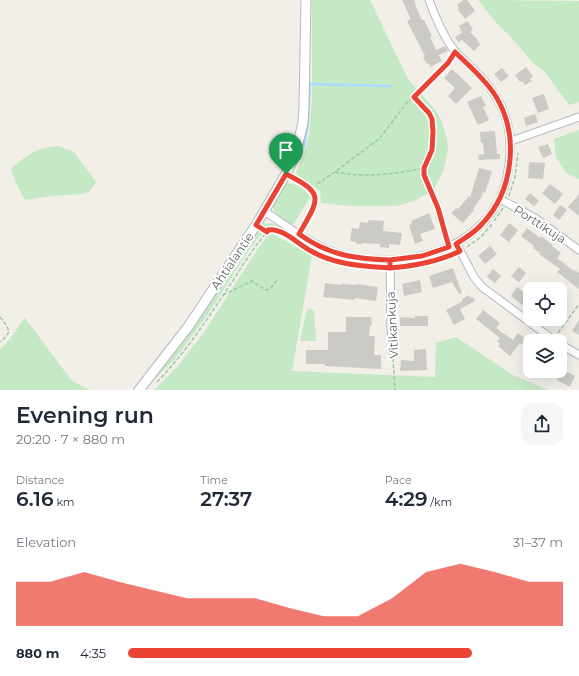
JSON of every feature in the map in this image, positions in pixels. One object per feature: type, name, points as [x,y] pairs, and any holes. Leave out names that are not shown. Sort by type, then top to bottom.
[{"type":"street","name":"Ahtialantie","points":[[139,390],[188,327],[256,225],[286,174],[297,148],[304,106],[306,0]]},
{"type":"street","points":[[264,212],[317,246],[337,254],[390,264],[422,256],[456,244],[481,225],[503,201],[514,140],[494,94],[480,76],[455,52],[447,40],[429,0]]},
{"type":"street","points":[[514,140],[579,117]]},
{"type":"street","name":"Porttikuja","points":[[503,201],[535,218],[579,250]]},
{"type":"street","points":[[456,244],[474,277],[482,287],[545,334]]},
{"type":"street","name":"Vitikankuja","points":[[390,264],[391,329],[393,352]]},
{"type":"street","points":[[567,348],[579,355]]},
{"type":"lane","points":[[286,174],[311,189],[316,199],[314,208],[299,234]]},
{"type":"path","points":[[317,184],[380,138],[414,97],[448,63],[455,52]]},
{"type":"path","points":[[414,97],[429,113],[433,124],[432,150],[424,168],[424,175],[438,208],[449,247]]},
{"type":"path","points":[[424,264],[447,257],[460,251],[480,237],[499,215],[503,201],[513,187],[517,168],[518,145],[514,140]]},
{"type":"path","points":[[335,172],[351,175],[387,175],[424,168]]},
{"type":"path","points":[[256,225],[267,232],[268,230],[274,229],[282,232]]},
{"type":"path","name":"Ahtialantie","points":[[153,386],[170,369],[189,345],[255,246],[267,232]]},
{"type":"path","points":[[307,248],[323,257]]},
{"type":"path","points":[[390,264],[416,265]]},
{"type":"path","points":[[222,295],[252,281],[266,290],[270,289],[278,280]]},
{"type":"path","points":[[559,334],[579,304]]},
{"type":"path","points":[[0,317],[7,326],[9,332],[0,342]]},
{"type":"path","name":"Vitikankuja","points":[[393,352],[395,390]]},
{"type":"green space","points":[[312,0],[370,0],[408,79],[436,111],[441,120],[447,139],[448,149],[444,169],[433,191],[416,200],[397,206],[349,206],[321,203],[320,191],[295,174],[304,155],[309,134],[312,99]]},
{"type":"green space","points":[[478,0],[579,1],[579,102],[569,105],[544,71],[534,64],[508,34],[498,25]]},
{"type":"green space","points":[[579,130],[579,179],[566,173],[556,157],[554,139]]},
{"type":"green space","points":[[58,146],[74,152],[96,182],[90,191],[82,194],[25,200],[11,169],[38,150]]},
{"type":"green space","points":[[286,183],[300,187],[310,198],[292,226],[274,210],[273,207]]},
{"type":"green space","points":[[266,223],[274,224],[288,232],[262,226]]},
{"type":"green space","points":[[257,230],[261,230],[262,233],[247,253],[208,314],[175,359],[144,390],[199,320]]},
{"type":"green space","points":[[273,234],[312,256],[292,371],[435,377],[436,343],[456,337],[513,375],[548,390],[154,390],[177,367],[204,332],[259,247],[268,235]]},
{"type":"green space","points":[[307,309],[314,310],[316,341],[300,341]]},
{"type":"green space","points":[[25,318],[72,381],[90,390],[0,390],[0,349],[6,344]]},
{"type":"building","points":[[402,0],[414,0],[422,20],[424,20],[432,36],[430,37],[436,50],[445,46],[448,51],[439,55],[442,61],[430,67],[429,63],[427,64],[423,57],[425,56],[407,21],[410,17]]},
{"type":"building","points":[[463,0],[467,0],[475,11],[465,19],[458,10],[459,8],[457,5]]},
{"type":"building","points":[[468,21],[473,30],[470,32],[477,39],[480,45],[474,51],[462,40],[458,42],[455,37],[462,33],[459,26]]},
{"type":"building","points":[[526,67],[533,76],[530,79],[532,81],[525,85],[522,81],[520,82],[515,75]]},
{"type":"building","points":[[502,68],[509,76],[501,82],[494,74]]},
{"type":"building","points":[[452,69],[472,88],[456,104],[448,96],[455,88],[444,78]]},
{"type":"building","points":[[544,94],[549,109],[538,113],[532,98]]},
{"type":"building","points":[[481,96],[486,106],[483,107],[489,120],[478,125],[467,102]]},
{"type":"building","points":[[535,114],[538,122],[526,126],[524,118]]},
{"type":"building","points":[[495,131],[497,154],[500,154],[500,159],[479,160],[478,155],[484,154],[480,132]]},
{"type":"building","points":[[548,144],[552,154],[543,158],[538,147]]},
{"type":"building","points":[[529,162],[545,163],[543,179],[528,178]]},
{"type":"building","points":[[479,168],[492,171],[485,193],[483,192],[481,198],[473,209],[474,210],[463,223],[451,213],[456,208],[458,209],[469,196],[470,198]]},
{"type":"building","points":[[550,184],[563,194],[555,204],[542,193]]},
{"type":"building","points":[[530,193],[539,201],[534,206],[525,199]]},
{"type":"building","points":[[579,194],[579,216],[568,207]]},
{"type":"building","points":[[560,205],[567,210],[559,220],[553,215]]},
{"type":"building","points":[[429,213],[435,229],[420,234],[423,241],[415,244],[409,225],[412,224],[411,221]]},
{"type":"building","points":[[368,220],[384,221],[383,231],[402,233],[400,245],[389,244],[389,248],[380,247],[380,244],[356,244],[356,242],[350,241],[352,228],[359,229],[360,222],[368,223]]},
{"type":"building","points":[[509,223],[518,230],[509,242],[500,235]]},
{"type":"building","points":[[527,228],[540,238],[541,236],[553,245],[552,246],[561,253],[557,258],[579,273],[579,289],[557,272],[560,269],[539,254],[540,253],[533,248],[534,246],[521,236]]},
{"type":"building","points":[[490,246],[497,254],[485,264],[478,256]]},
{"type":"building","points":[[519,267],[526,273],[519,282],[511,276]]},
{"type":"building","points":[[453,268],[462,293],[459,294],[452,282],[433,288],[429,276]]},
{"type":"building","points":[[493,269],[501,276],[495,283],[487,277]]},
{"type":"building","points":[[420,280],[422,292],[404,296],[402,284]]},
{"type":"building","points":[[325,283],[341,285],[356,284],[378,287],[376,301],[355,298],[355,300],[323,297]]},
{"type":"building","points":[[517,287],[523,292],[523,304],[522,305],[511,296]]},
{"type":"building","points":[[469,295],[470,298],[473,297],[475,301],[460,309],[465,319],[454,325],[446,310],[463,301],[462,299]]},
{"type":"building","points":[[483,310],[500,323],[496,328],[513,340],[518,333],[523,337],[523,345],[520,343],[510,356],[498,346],[500,344],[497,341],[500,338],[476,319]]},
{"type":"building","points":[[415,316],[428,316],[428,326],[400,326],[400,317],[415,318]]},
{"type":"building","points":[[346,317],[371,317],[372,325],[370,325],[369,336],[375,336],[374,355],[381,355],[381,369],[325,366],[325,364],[306,364],[306,350],[328,350],[328,332],[346,332]]},
{"type":"building","points":[[579,320],[579,335],[572,331]]},
{"type":"building","points":[[426,349],[427,370],[400,371],[401,360],[414,361],[414,350]]},
{"type":"building","points":[[567,372],[575,376],[570,387],[557,380],[558,378],[567,378]]},
{"type":"waterway","points":[[304,146],[308,123],[310,84],[390,86]]},
{"type":"route","points":[[286,174],[256,225],[267,232],[268,230],[274,229],[282,232],[312,252],[323,257],[356,265],[390,268],[390,260],[422,256],[449,247],[438,208],[424,175],[424,168],[432,150],[432,119],[429,113],[414,97],[450,61],[455,52],[485,81],[499,102],[508,124],[511,141],[510,160],[508,175],[500,199],[481,225],[456,244],[460,251],[447,257],[424,264],[390,268],[390,260],[344,256],[330,252],[306,239],[299,234],[314,208],[316,199],[311,189],[302,182],[286,174]]}]
